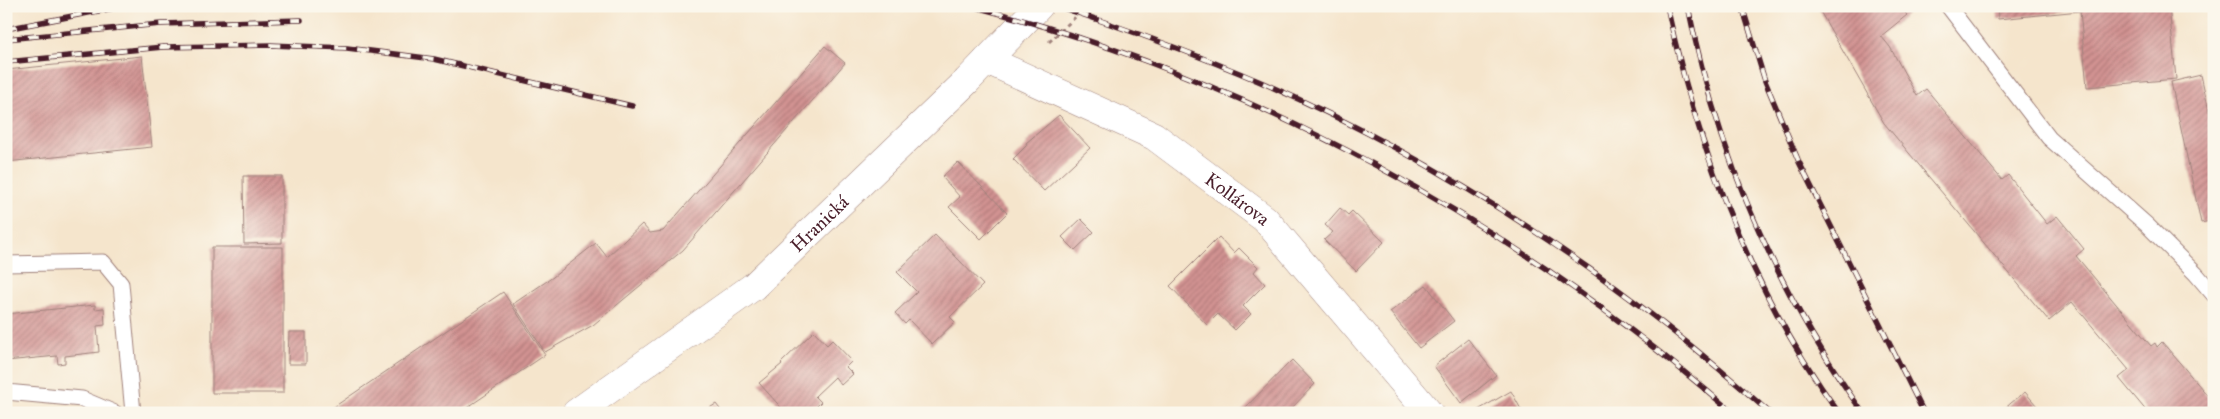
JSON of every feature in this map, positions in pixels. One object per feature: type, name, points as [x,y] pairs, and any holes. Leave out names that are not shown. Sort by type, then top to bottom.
[{"type":"street","name":"Hranická","points":[[576,413],[754,286],[987,60],[1039,6]]},
{"type":"street","name":"Kollárova","points":[[987,60],[1154,136],[1266,219],[1429,413]]},
{"type":"lane","points":[[1948,6],[2049,138],[2147,225],[2214,294]]},
{"type":"lane","points":[[6,264],[103,262],[121,284],[133,413]]},
{"type":"lane","points":[[6,392],[82,399],[115,413]]},
{"type":"building","points":[[1817,6],[1900,6],[1907,15],[1881,36],[1890,47],[1917,96],[1926,89],[2002,180],[2008,175],[2047,224],[2057,216],[2084,249],[2076,256],[2151,346],[2155,343],[2157,347],[2162,342],[2214,403],[2214,413],[2148,413],[2119,378],[2129,370],[2072,302],[2049,321],[1884,123]]},
{"type":"building","points":[[1997,6],[2169,6],[2176,79],[2087,87],[2080,11],[1998,19]]},
{"type":"building","points":[[825,46],[845,63],[683,250],[593,325],[545,352],[513,304],[553,277],[596,243],[607,257],[642,224],[650,233],[663,231]]},
{"type":"building","points":[[142,56],[152,147],[6,162],[6,70]]},
{"type":"building","points":[[2201,75],[2214,133],[2214,220],[2201,223],[2171,82]]},
{"type":"building","points":[[1059,115],[1090,148],[1044,191],[1013,159],[1027,145],[1026,143]]},
{"type":"building","points":[[958,162],[1007,213],[981,239],[949,207],[960,197],[942,177]]},
{"type":"building","points":[[243,176],[282,176],[282,243],[244,244]]},
{"type":"building","points":[[1340,208],[1348,215],[1352,211],[1384,242],[1356,271],[1324,240],[1333,232],[1325,225]]},
{"type":"building","points":[[1081,219],[1094,232],[1075,250],[1062,237]]},
{"type":"building","points":[[935,235],[983,285],[950,317],[955,322],[932,344],[909,320],[905,324],[895,313],[917,292],[897,272]]},
{"type":"building","points":[[1219,237],[1234,253],[1239,248],[1258,267],[1254,272],[1265,284],[1243,306],[1251,314],[1235,330],[1218,314],[1207,325],[1170,286]]},
{"type":"building","points":[[212,247],[283,247],[283,393],[212,393]]},
{"type":"building","points":[[1426,285],[1454,321],[1419,348],[1390,312]]},
{"type":"building","points":[[503,292],[545,355],[459,413],[325,413]]},
{"type":"building","points":[[95,305],[95,309],[104,308],[105,325],[97,326],[99,352],[65,356],[65,363],[58,364],[57,356],[6,361],[6,314]]},
{"type":"building","points":[[814,331],[827,345],[832,340],[852,361],[846,367],[853,374],[841,385],[835,377],[815,396],[821,402],[810,413],[786,413],[759,383],[782,364]]},
{"type":"building","points":[[289,332],[306,332],[306,364],[288,364]]},
{"type":"building","points":[[1468,339],[1496,375],[1461,403],[1434,366]]},
{"type":"building","points":[[1292,360],[1315,384],[1287,413],[1240,413]]},
{"type":"building","points":[[1511,391],[1523,413],[1473,413]]},
{"type":"building","points":[[2025,392],[2043,413],[2000,413],[2011,403]]},
{"type":"building","points":[[716,404],[723,413],[701,413]]},
{"type":"railway","points":[[6,29],[124,6]]},
{"type":"railway","points":[[972,6],[1077,37],[1179,74],[1279,117],[1376,166],[1470,220],[1561,279],[1649,344],[1733,413]]},
{"type":"railway","points":[[1057,6],[1161,42],[1238,72],[1332,115],[1399,150],[1530,228],[1592,271],[1712,363],[1770,413]]},
{"type":"railway","points":[[1667,6],[1695,114],[1712,167],[1732,218],[1754,269],[1779,318],[1839,413]]},
{"type":"railway","points":[[1688,6],[1700,61],[1715,115],[1754,219],[1777,269],[1803,318],[1863,413]]},
{"type":"railway","points":[[1742,6],[1765,81],[1799,162],[1924,413]]},
{"type":"railway","points":[[6,39],[161,24],[301,20]]},
{"type":"railway","points":[[6,62],[163,47],[270,45],[347,48],[434,59],[632,106]]}]
